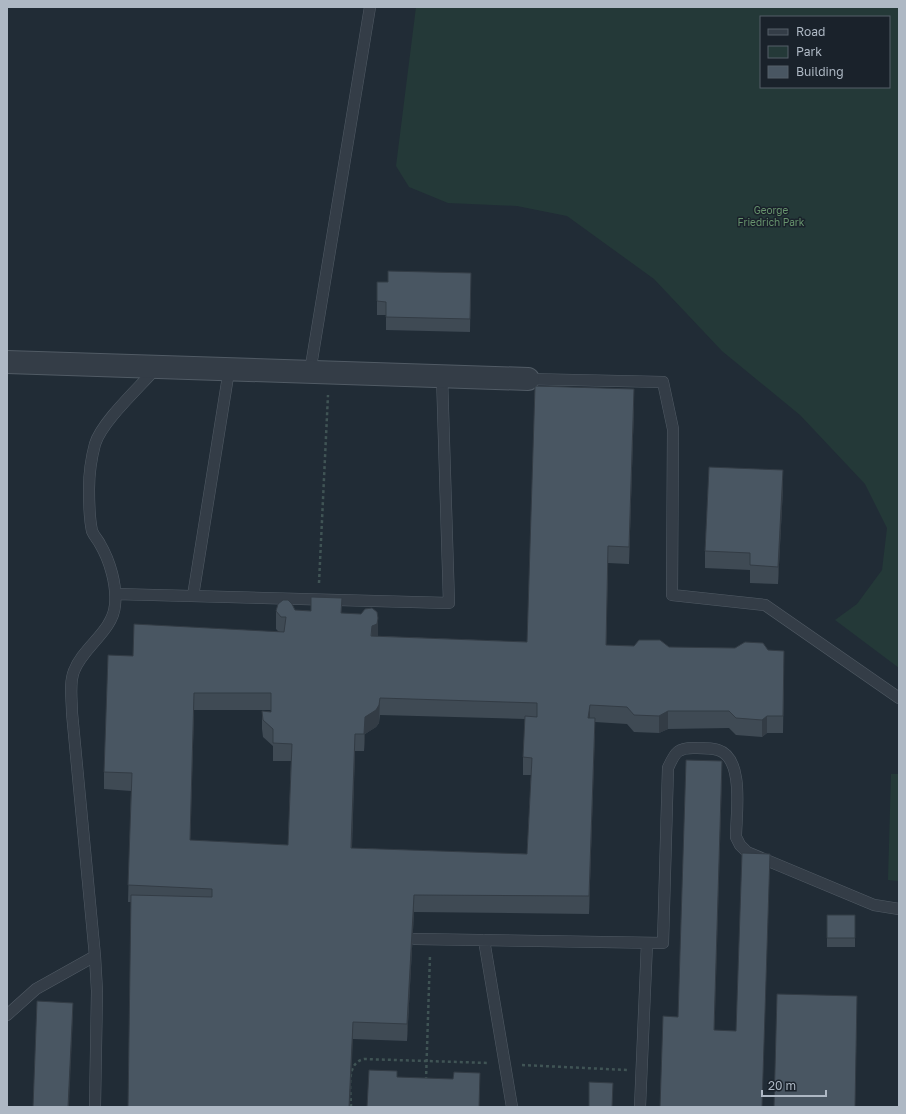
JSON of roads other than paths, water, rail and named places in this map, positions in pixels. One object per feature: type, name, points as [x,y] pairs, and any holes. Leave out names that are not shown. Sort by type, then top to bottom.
[{"type":"street","points":[[7,362],[528,379]]},
{"type":"lane","points":[[320,372],[370,7]]},
{"type":"lane","points":[[95,1107],[97,990],[72,713],[72,688],[73,672],[86,651],[112,618],[116,594],[110,564],[92,533],[89,508],[89,473],[95,443],[114,414],[158,366]]},
{"type":"lane","points":[[193,596],[229,370]]},
{"type":"lane","points":[[116,594],[449,603],[442,376]]},
{"type":"lane","points":[[528,379],[663,382],[673,429],[672,595],[765,604],[899,698]]},
{"type":"lane","points":[[415,939],[663,943],[668,768],[674,754],[685,747],[719,750],[731,761],[736,774],[736,837],[740,845],[747,852],[874,905],[899,909]]},
{"type":"lane","points":[[484,940],[512,1107]]},
{"type":"lane","points":[[640,1107],[647,943]]},
{"type":"lane","points":[[7,1015],[36,989],[95,956]]},
{"type":"park label","name":"George Friedrich Park","points":[[771,216]]}]
